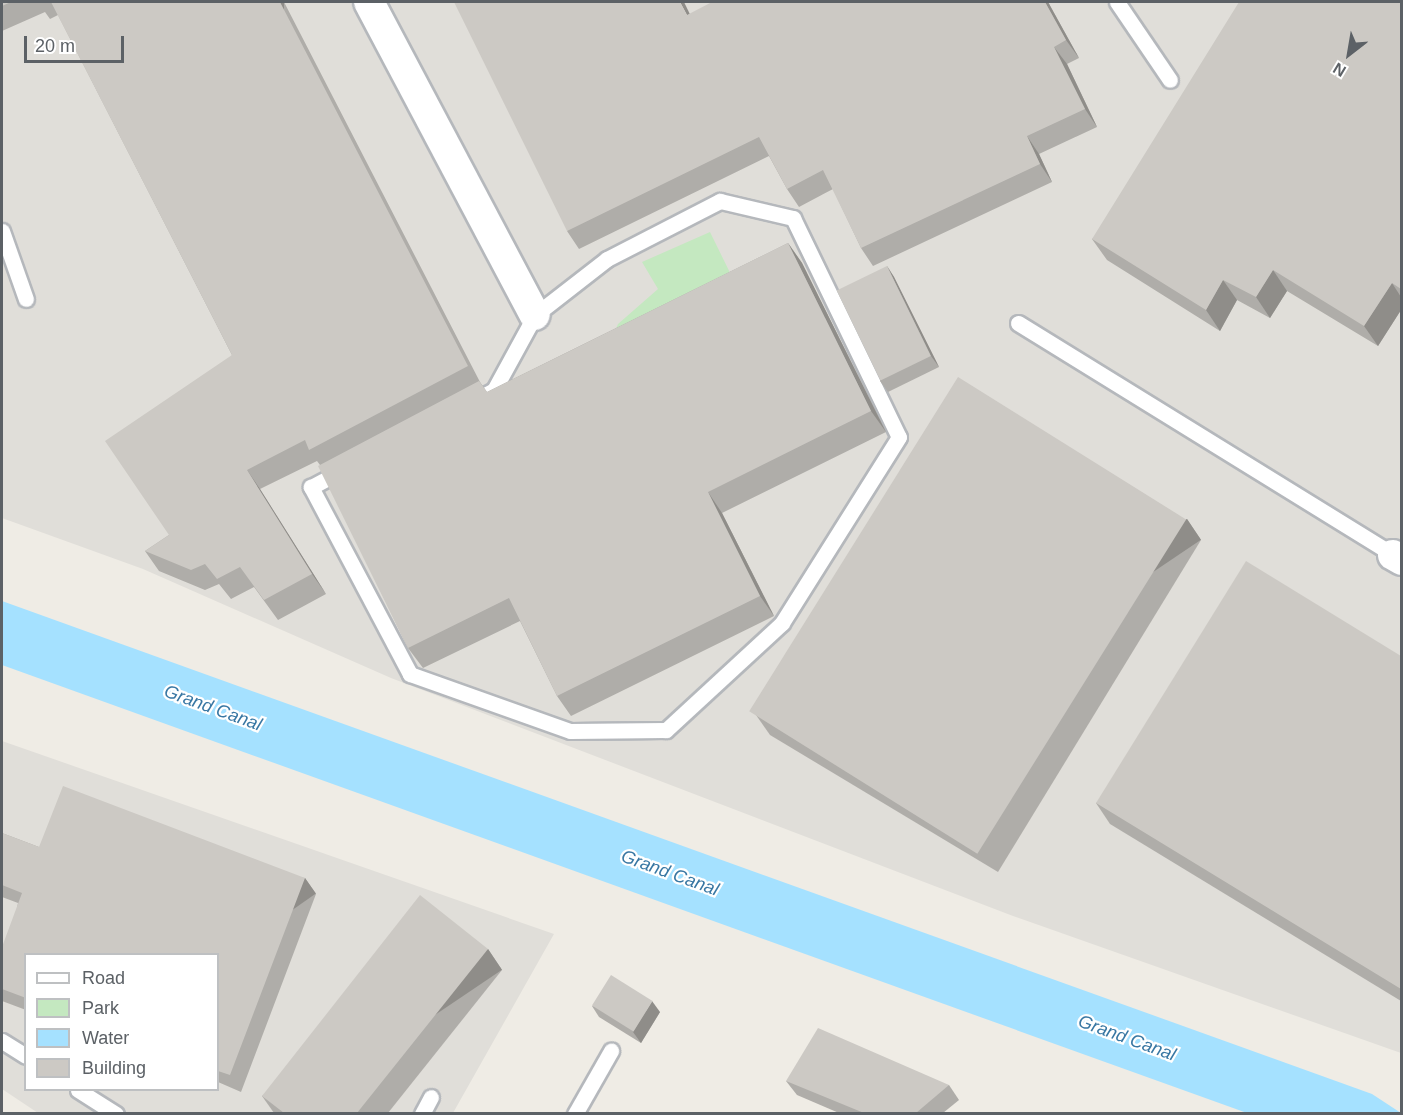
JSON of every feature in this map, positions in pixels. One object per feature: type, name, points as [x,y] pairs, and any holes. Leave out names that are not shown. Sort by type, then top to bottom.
[{"type":"street","points":[[369,2],[535,315]]},
{"type":"lane","points":[[1117,2],[1170,80]]},
{"type":"lane","points":[[720,201],[793,218],[899,437],[782,623],[666,730],[570,731],[410,674],[311,487],[494,390],[535,315],[607,259],[720,201]]},
{"type":"lane","points":[[2,231],[26,299]]},
{"type":"lane","points":[[1018,323],[1397,558]]},
{"type":"lane","points":[[2,1041],[24,1055]]},
{"type":"lane","points":[[574,1113],[611,1051]]},
{"type":"lane","points":[[81,1091],[116,1113]]},
{"type":"lane","points":[[422,1113],[431,1097]]},
{"type":"shaded area","points":[[2,2],[1401,2],[1401,1053],[1013,916],[391,678],[143,569],[2,518]]},
{"type":"shaded area","points":[[2,741],[554,934],[453,1113],[38,1113],[2,1089]]},
{"type":"green space","points":[[710,232],[737,287],[607,349],[618,324],[658,289],[642,262]]},
{"type":"water","name":"Grand Canal","points":[[2,601],[1372,1094],[1401,1113],[1247,1113],[2,665]]},
{"type":"building","points":[[51,2],[280,2],[468,366],[309,450],[305,440],[247,470],[312,574],[264,600],[240,567],[217,579],[205,564],[191,570],[145,551],[169,535],[105,441],[232,355]]},
{"type":"building","points":[[454,2],[680,2],[687,15],[712,2],[1045,2],[1066,40],[1054,47],[1085,109],[1027,136],[1040,164],[861,248],[823,170],[787,189],[759,137],[567,231]]},
{"type":"building","points":[[1239,2],[1401,2],[1401,289],[1392,283],[1364,326],[1273,270],[1256,297],[1223,280],[1206,310],[1092,239]]},
{"type":"building","points":[[788,243],[871,411],[708,492],[760,596],[557,696],[509,598],[408,648],[318,466],[479,381],[487,392]]},
{"type":"building","points":[[887,266],[931,356],[881,380],[837,291]]},
{"type":"building","points":[[958,377],[1186,520],[977,854],[749,711]]},
{"type":"building","points":[[1246,561],[1401,656],[1401,989],[1096,803]]},
{"type":"building","points":[[63,786],[305,878],[230,1075],[219,1071],[219,953],[24,953],[24,997],[2,989],[2,947],[22,893],[2,885],[2,833],[39,847]]},
{"type":"building","points":[[420,895],[488,949],[357,1113],[284,1113],[262,1096]]},
{"type":"building","points":[[611,975],[653,1001],[633,1031],[592,1006]]},
{"type":"building","points":[[818,1028],[949,1085],[916,1113],[864,1113],[786,1081]]}]
